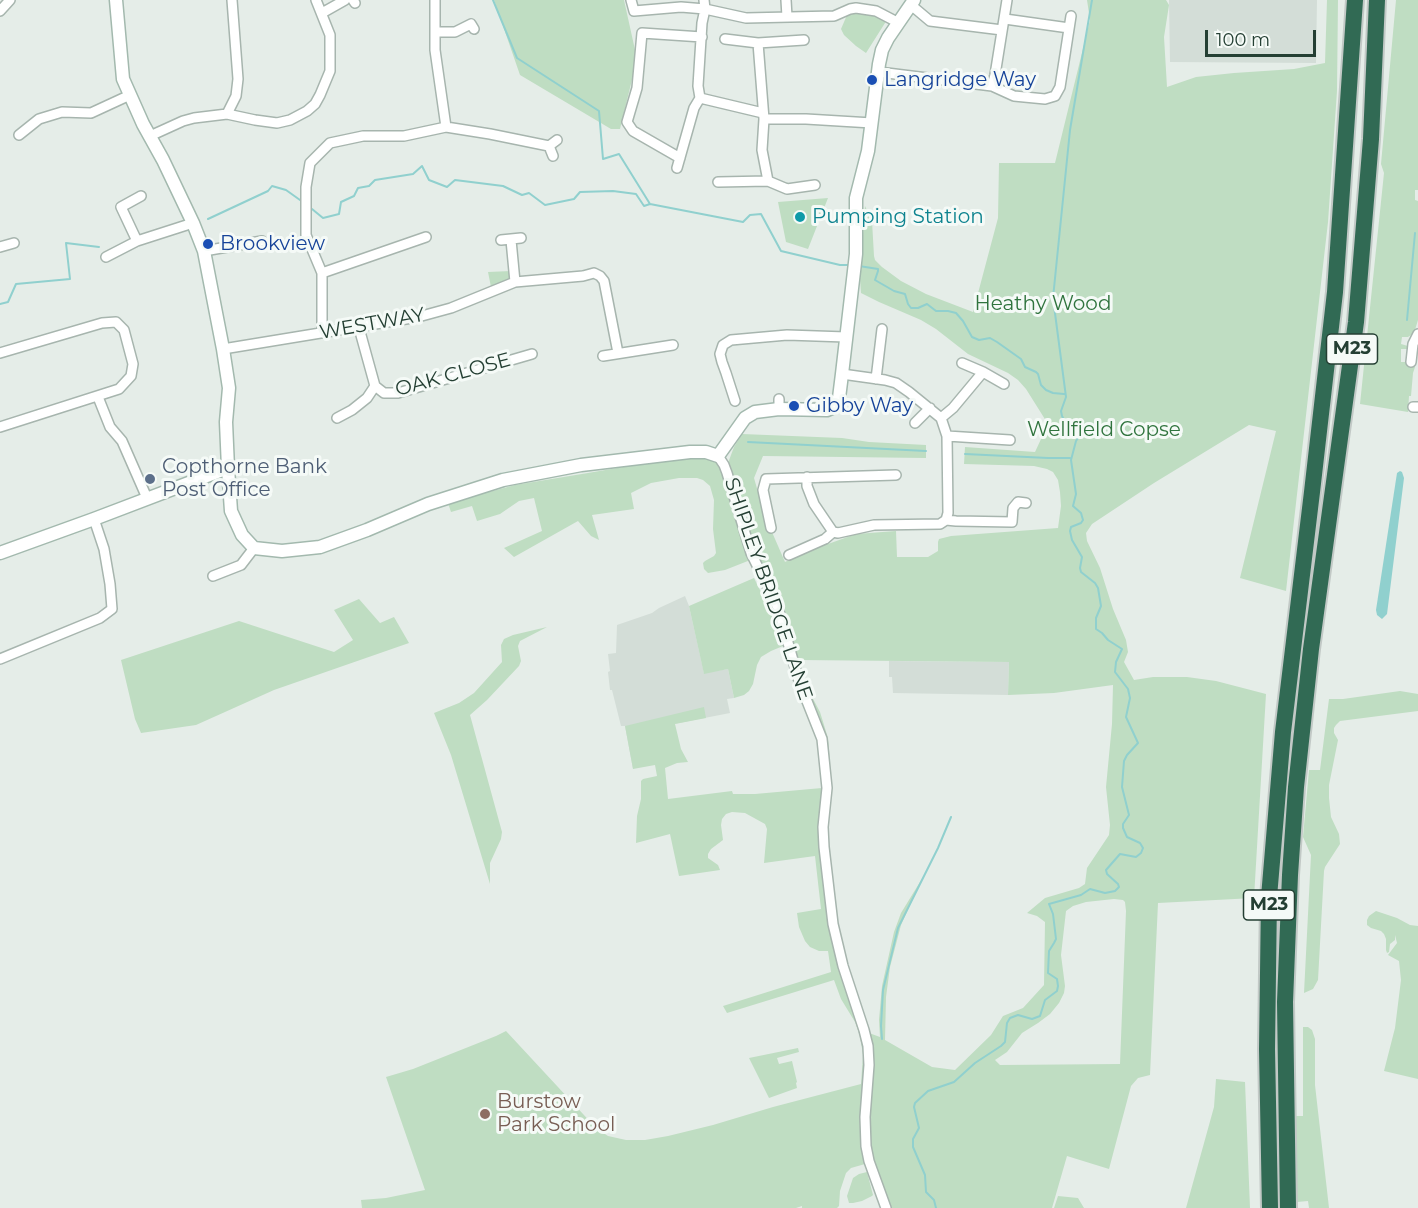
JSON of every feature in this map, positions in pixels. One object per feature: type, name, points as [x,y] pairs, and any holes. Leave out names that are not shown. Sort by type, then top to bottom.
[{"type":"highway","name":"M23","points":[[1270,1208],[1267,1049],[1269,897],[1283,732],[1335,292],[1355,0]]},
{"type":"highway","name":"M23","points":[[1288,1208],[1285,1002],[1296,787],[1311,650],[1356,322],[1371,139],[1377,0]]},
{"type":"highway","name":"M23","points":[[1376,46],[1386,0]]},
{"type":"street","points":[[0,11],[10,0]]},
{"type":"street","points":[[116,0],[123,79],[193,223],[204,251],[230,388],[226,422],[231,511],[242,535],[254,548],[241,565],[213,576]]},
{"type":"street","points":[[227,114],[236,96],[238,79],[232,0]]},
{"type":"street","points":[[150,136],[183,120],[227,114],[270,123],[284,122],[307,111],[315,104],[330,71],[330,35],[316,0]]},
{"type":"street","points":[[435,0],[435,50],[446,127]]},
{"type":"street","points":[[631,0],[634,11],[704,4],[746,18],[834,16],[850,4],[856,8],[876,10],[899,23]]},
{"type":"street","points":[[786,0],[787,17]]},
{"type":"street","points":[[992,86],[1007,0]]},
{"type":"street","points":[[322,13],[351,1]]},
{"type":"street","points":[[718,456],[746,418],[755,412],[779,404],[819,411],[827,410],[834,407],[839,398],[856,255],[856,198],[868,151],[879,64],[888,38],[912,3],[930,21],[1002,30]]},
{"type":"street","points":[[702,37],[642,33],[637,88],[627,122],[633,131],[678,163],[694,108],[700,98],[698,86],[702,37],[702,24],[704,4]]},
{"type":"street","points":[[879,72],[992,86],[1014,96],[1045,99],[1055,96],[1060,87],[1071,16]]},
{"type":"street","points":[[1005,19],[1069,28]]},
{"type":"street","points":[[436,32],[455,32],[471,24],[474,30]]},
{"type":"street","points":[[725,39],[758,43],[804,40]]},
{"type":"street","points":[[758,43],[763,114],[762,150],[768,181]]},
{"type":"street","points":[[19,135],[39,119],[62,112],[91,113],[130,95]]},
{"type":"street","points":[[700,98],[763,114],[872,123]]},
{"type":"street","points":[[322,333],[322,273],[306,235],[306,187],[310,163],[330,143],[363,136],[404,136],[446,127],[553,143],[554,156]]},
{"type":"street","points":[[718,182],[768,181],[787,189],[815,185]]},
{"type":"street","points":[[137,241],[121,207],[141,196]]},
{"type":"street","points":[[106,257],[137,241],[193,223]]},
{"type":"street","points":[[322,273],[426,237]]},
{"type":"street","points":[[511,239],[515,282]]},
{"type":"street","points":[[204,251],[262,242]]},
{"type":"street","points":[[0,247],[14,243]]},
{"type":"street","name":"WESTWAY","points":[[223,349],[418,317],[451,308],[515,282],[594,273],[604,281],[618,353]]},
{"type":"street","points":[[0,353],[102,323],[116,322],[126,333],[133,364],[131,376],[119,389],[0,427]]},
{"type":"street","name":"OAK CLOSE","points":[[359,328],[375,386],[384,393],[398,393],[532,354]]},
{"type":"street","points":[[876,379],[882,329]]},
{"type":"street","points":[[1411,363],[1413,344],[1418,334]]},
{"type":"street","points":[[735,401],[722,362],[719,343],[788,335],[846,338]]},
{"type":"street","points":[[603,356],[674,345]]},
{"type":"street","points":[[962,363],[1004,384]]},
{"type":"street","points":[[941,418],[953,408],[983,372]]},
{"type":"street","points":[[842,375],[891,381],[941,418],[947,436],[948,513],[946,520]]},
{"type":"street","name":"OAK CLOSE","points":[[335,420],[367,398],[375,386]]},
{"type":"street","points":[[98,397],[110,427],[122,441],[147,498]]},
{"type":"street","points":[[915,423],[930,408]]},
{"type":"street","points":[[947,436],[1010,440]]},
{"type":"street","name":"SHIPLEY BRIDGE LANE","points":[[254,548],[282,551],[320,547],[368,530],[428,504],[503,480],[581,465],[690,452],[706,452],[718,456],[727,473],[751,553],[778,608],[799,681],[822,739],[827,788],[824,847],[833,924],[843,966],[868,1046],[866,1146],[886,1208]]},
{"type":"street","points":[[0,553],[228,468]]},
{"type":"street","points":[[771,528],[763,490],[766,479],[896,475]]},
{"type":"street","points":[[807,477],[807,486],[814,504],[833,532],[838,533],[874,525],[940,524],[946,520],[1016,523],[1012,508],[1018,502],[1026,503]]},
{"type":"street","points":[[0,659],[100,618],[112,609],[104,549],[94,519]]},
{"type":"street","points":[[789,555],[825,539],[833,532]]},
{"type":"shaded area","points":[[1169,0],[1317,0],[1316,63],[1170,62]]},
{"type":"shaded area","points":[[685,596],[704,673],[728,669],[734,698],[727,699],[730,713],[648,729],[633,769],[625,726],[621,726],[612,690],[610,690],[608,654],[616,653],[617,625],[652,613]]},
{"type":"shaded area","points":[[889,661],[1009,662],[1008,695],[893,693],[892,677],[889,677]]},
{"type":"green space","points":[[494,0],[624,0],[637,59],[620,129],[611,129],[520,75]]},
{"type":"green space","points":[[1087,0],[1166,0],[1169,5],[1164,37],[1167,87],[1196,77],[1294,69],[1325,63],[1327,0],[1338,0],[1337,91],[1328,222],[1286,591],[1240,578],[1276,431],[1249,425],[1092,524],[1086,533],[1087,541],[1100,568],[1126,640],[1128,652],[1124,662],[1134,680],[1153,677],[1187,677],[1216,681],[1266,694],[1254,898],[1158,903],[1150,1075],[1138,1078],[1131,1086],[1109,1169],[1067,1156],[1052,1208],[892,1208],[876,1170],[865,1164],[851,1168],[846,1173],[837,1208],[802,1208],[802,1206],[796,1208],[362,1208],[361,1200],[386,1198],[425,1190],[386,1077],[413,1069],[506,1031],[596,1128],[608,1136],[626,1140],[645,1140],[668,1136],[861,1084],[863,1055],[860,1036],[834,980],[727,1013],[723,1006],[831,972],[828,951],[819,951],[810,947],[805,941],[799,927],[797,913],[821,909],[815,856],[764,863],[767,829],[765,824],[745,813],[732,812],[726,814],[722,819],[723,840],[708,854],[708,858],[718,865],[720,870],[679,876],[670,834],[636,843],[641,781],[657,776],[655,765],[633,769],[625,726],[704,707],[706,718],[675,724],[681,749],[688,762],[677,763],[665,768],[668,799],[732,791],[733,794],[755,794],[822,788],[821,841],[832,928],[869,1033],[880,1037],[882,986],[894,932],[901,913],[923,877],[901,925],[890,967],[886,997],[885,1040],[932,1067],[955,1070],[991,1035],[1003,1016],[1023,1008],[1044,985],[1045,922],[1027,913],[1045,898],[1085,884],[1087,868],[1109,835],[1106,787],[1113,685],[1054,693],[1008,695],[1009,662],[798,660],[758,557],[725,570],[708,573],[704,569],[703,563],[716,553],[713,529],[714,500],[710,486],[697,478],[679,478],[651,483],[631,493],[634,509],[592,515],[599,540],[591,536],[578,521],[514,557],[504,548],[542,531],[534,498],[519,501],[500,514],[477,521],[472,506],[451,512],[448,503],[515,485],[692,455],[704,457],[720,465],[728,463],[742,434],[842,438],[926,445],[926,458],[763,456],[754,478],[765,516],[785,562],[823,543],[828,544],[856,534],[896,531],[897,557],[928,557],[938,551],[939,539],[951,536],[1058,528],[1060,492],[1058,480],[1053,472],[1034,466],[964,464],[965,447],[1035,452],[1048,424],[1026,389],[1008,373],[968,354],[921,320],[861,293],[860,279],[865,206],[872,221],[875,260],[882,267],[901,281],[926,294],[973,312],[998,218],[999,163],[1055,163],[1090,20]],"holes":[[[1123,900],[1126,911],[1120,1064],[1000,1065],[995,1060],[1007,1052],[1022,1033],[1050,1014],[1064,993],[1061,955],[1066,911],[1086,902]]]},
{"type":"green space","points":[[1396,0],[1418,0],[1418,190],[1415,190],[1415,200],[1418,201],[1418,320],[1414,333],[1408,337],[1402,337],[1401,344],[1408,346],[1409,349],[1401,349],[1401,362],[1415,367],[1408,412],[1360,404],[1384,173],[1381,164]]},
{"type":"green space","points":[[859,12],[872,13],[886,19],[866,53],[844,35],[841,29],[847,15]]},
{"type":"green space","points":[[828,198],[808,249],[786,242],[778,202]]},
{"type":"green space","points":[[511,271],[511,280],[497,287],[491,287],[488,272]]},
{"type":"green space","points":[[754,578],[774,618],[783,646],[761,657],[749,691],[734,698],[728,669],[704,674],[689,606]]},
{"type":"green space","points":[[359,599],[380,623],[394,617],[409,643],[274,690],[196,725],[141,733],[135,719],[121,660],[239,621],[334,652],[353,640],[334,610]]},
{"type":"green space","points":[[547,627],[520,641],[519,666],[470,715],[502,832],[490,863],[490,884],[451,755],[434,713],[459,703],[474,693],[502,662],[501,645],[504,639]]},
{"type":"green space","points":[[803,680],[820,712],[828,738],[830,761],[825,740]]},
{"type":"green space","points":[[1400,691],[1418,694],[1418,711],[1340,721],[1334,728],[1338,740],[1329,785],[1329,798],[1331,817],[1339,834],[1340,844],[1324,871],[1318,980],[1313,989],[1304,993],[1311,855],[1303,837],[1309,770],[1320,770],[1329,699]]},
{"type":"green space","points":[[1376,911],[1418,926],[1418,1079],[1384,1071],[1395,1028],[1401,980],[1399,961],[1388,955],[1397,943],[1395,935],[1395,940],[1390,944],[1387,953],[1384,934],[1367,925],[1369,916]]},
{"type":"green space","points":[[1303,1027],[1312,1030],[1315,1039],[1315,1085],[1329,1208],[1309,1208],[1308,1201],[1297,1202],[1295,1116],[1303,1116]]},
{"type":"green space","points":[[798,1048],[799,1052],[777,1058],[779,1064],[792,1061],[797,1088],[769,1098],[749,1058]]},
{"type":"green space","points":[[1216,1079],[1245,1082],[1250,1208],[1186,1208],[1214,1107]]},
{"type":"green space","points":[[867,1172],[873,1195],[862,1201],[849,1203],[847,1196],[853,1178]]},
{"type":"green space","points":[[1058,1196],[1078,1198],[1084,1208],[1054,1208]]},
{"type":"water","points":[[1400,471],[1404,478],[1387,614],[1382,619],[1377,615],[1376,610],[1397,473]]},
{"type":"waterway","points":[[493,0],[517,58],[599,111],[603,159],[619,154],[650,204]]},
{"type":"waterway","points":[[936,1208],[934,1200],[926,1192],[925,1175],[913,1147],[913,1139],[919,1128],[915,1103],[928,1091],[954,1082],[975,1063],[1001,1046],[1005,1042],[1007,1023],[1010,1018],[1018,1015],[1032,1019],[1040,1016],[1045,1000],[1057,991],[1058,986],[1057,979],[1048,973],[1049,951],[1056,939],[1053,914],[1049,904],[1081,895],[1090,889],[1105,893],[1115,891],[1119,887],[1118,884],[1107,874],[1106,870],[1120,854],[1136,857],[1143,848],[1140,843],[1127,837],[1123,828],[1129,815],[1122,787],[1124,761],[1138,743],[1126,717],[1130,698],[1128,689],[1115,672],[1116,662],[1122,649],[1096,629],[1096,618],[1101,606],[1098,588],[1081,572],[1082,557],[1072,540],[1070,531],[1071,527],[1083,520],[1081,513],[1073,506],[1076,494],[1071,460],[1080,435],[1067,425],[1061,411],[1066,397],[1053,298],[1070,130],[1092,0]]},
{"type":"waterway","points":[[312,209],[323,218],[339,214],[341,202],[354,196],[358,188],[369,186],[375,180],[413,174],[422,166],[429,180],[447,187],[455,180],[503,186],[522,195],[529,193],[545,205],[574,199],[580,192],[613,191],[636,194],[644,206],[650,204],[743,222],[750,215],[761,214],[781,251],[840,265],[850,265]]},
{"type":"waterway","points":[[208,219],[268,191],[272,186],[286,190],[300,200]]},
{"type":"waterway","points":[[1407,320],[1415,233]]},
{"type":"waterway","points":[[0,304],[8,302],[16,284],[70,279],[66,243],[99,247]]},
{"type":"waterway","points":[[859,266],[878,269],[875,280],[894,291],[905,294],[911,308],[927,304],[936,311],[956,313],[972,337],[979,340],[990,338],[997,342],[1021,359],[1025,367],[1036,372],[1041,385],[1046,390],[1064,394]]},
{"type":"waterway","points":[[748,442],[926,451]]},
{"type":"waterway","points":[[965,454],[1070,458]]},
{"type":"waterway","points":[[882,1039],[883,990],[898,928],[951,817]]},
{"type":"place","name":"Langridge Way","points":[[872,80]]},
{"type":"place","name":"Pumping Station","points":[[800,217]]},
{"type":"place","name":"Brookview","points":[[208,244]]},
{"type":"place","name":"Gibby Way","points":[[794,406]]},
{"type":"place","name":"Copthorne Bank Post Office","points":[[150,479]]},
{"type":"place","name":"Burstow Park School","points":[[485,1114]]},
{"type":"park label","name":"Heathy Wood","points":[[1043,304]]},
{"type":"park label","name":"Wellfield Copse","points":[[1104,430]]}]
